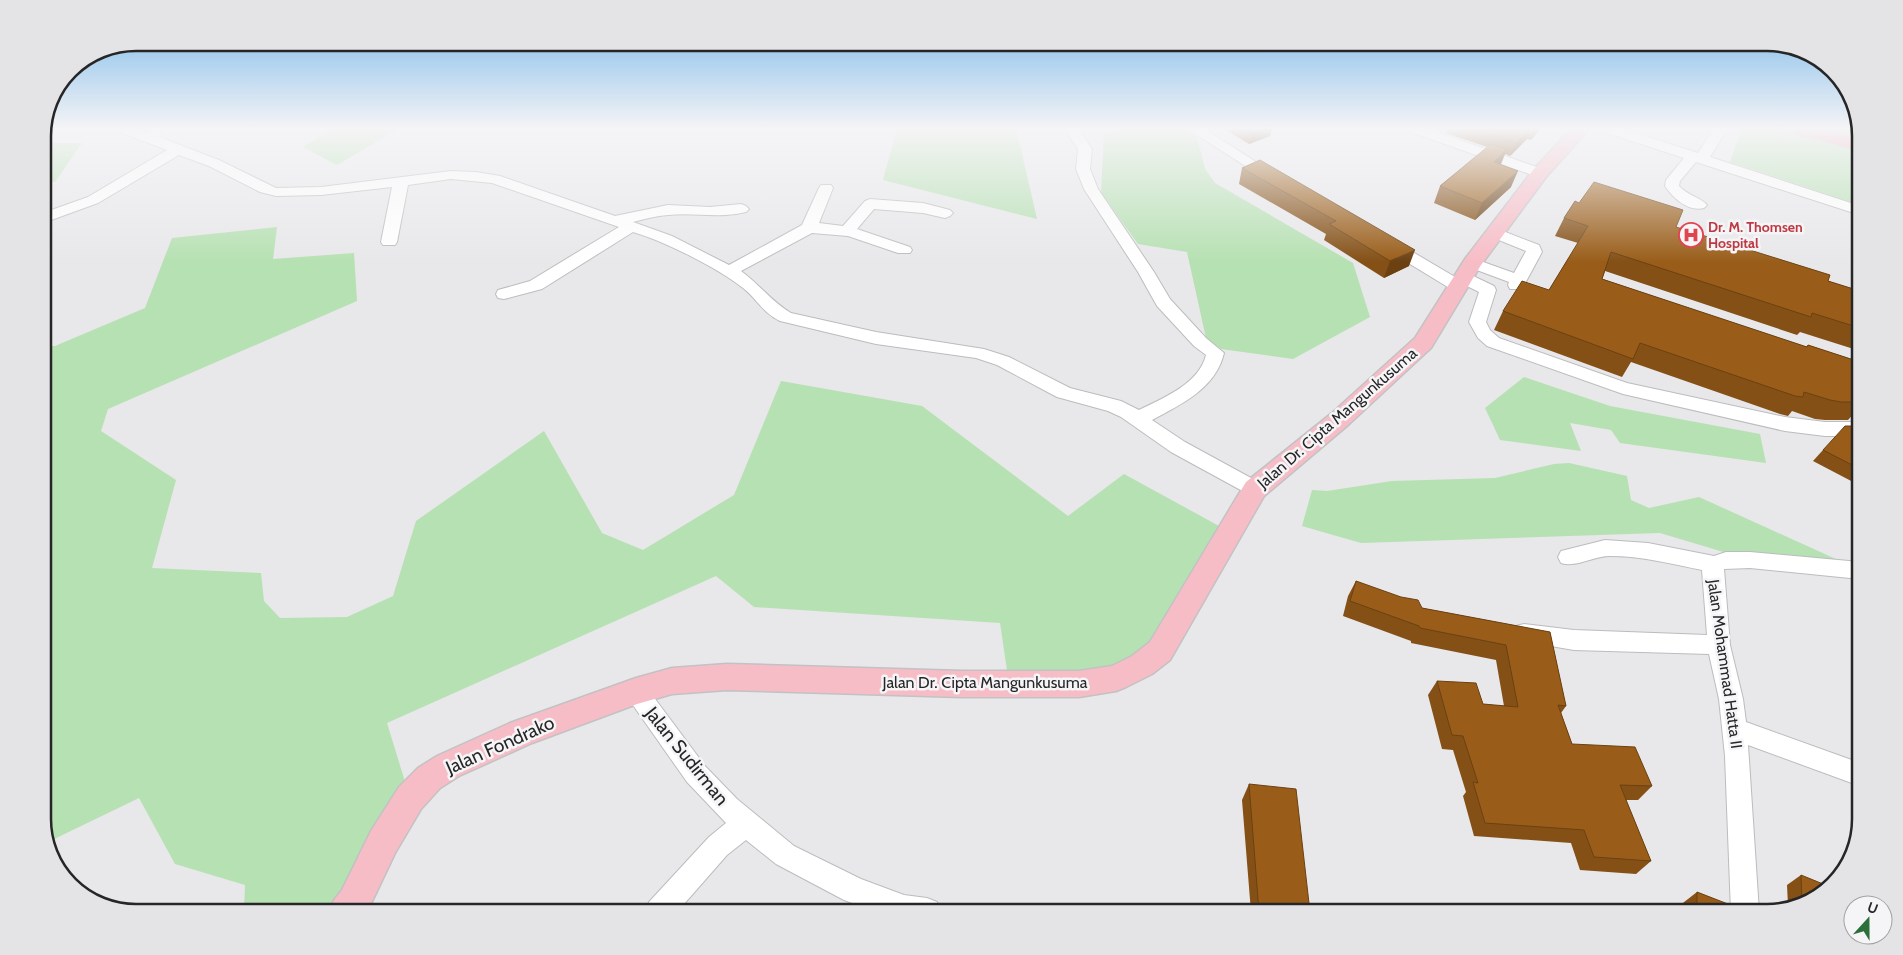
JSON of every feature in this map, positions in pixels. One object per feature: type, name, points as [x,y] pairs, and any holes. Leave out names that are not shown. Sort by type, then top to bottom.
[{"type":"main road","name":"Jalan Dr. Cipta Mangunkusuma","points":[[636,691],[672,681],[727,677],[962,684],[1079,684],[1116,678],[1142,664],[1160,651],[1255,489],[1340,420],[1423,342],[1464,275],[1540,173]]},
{"type":"main road","name":"Jalan Fondrako","points":[[352,904],[383,842],[410,798],[429,778],[448,766],[521,733],[636,691]]},
{"type":"street","points":[[51,215],[93,200],[139,173]]},
{"type":"street","points":[[233,173],[265,189],[276,192],[321,191],[451,175],[495,179],[632,226],[666,240],[729,270],[750,285],[773,310],[786,317],[876,338],[978,353],[1003,361],[1064,393],[1114,406],[1138,419],[1178,447],[1255,489]]},
{"type":"street","points":[[1084,173],[1091,189],[1164,302],[1195,336],[1215,353],[1215,361],[1199,381],[1182,395],[1138,419]]},
{"type":"street","points":[[1265,173],[1285,184]]},
{"type":"street","points":[[1681,173],[1673,180],[1672,186],[1681,197],[1699,205]]},
{"type":"street","points":[[1742,173],[1852,208]]},
{"type":"street","points":[[389,242],[401,181]]},
{"type":"street","points":[[809,228],[826,188]]},
{"type":"street","points":[[846,232],[870,204],[923,208],[945,213]]},
{"type":"street","points":[[615,221],[668,210],[710,212],[741,210]]},
{"type":"street","points":[[504,294],[536,285],[632,226]]},
{"type":"street","points":[[729,270],[809,228],[846,232],[872,238],[904,250]]},
{"type":"street","points":[[1464,275],[1517,283],[1534,252],[1533,248],[1496,233]]},
{"type":"street","points":[[1371,234],[1464,275],[1488,290],[1486,299],[1478,314],[1477,326],[1480,333],[1492,342],[1623,388],[1785,424],[1825,430],[1852,429]]},
{"type":"street","points":[[1569,558],[1589,550],[1611,548],[1650,552],[1714,564]]},
{"type":"street","name":"Jalan Mohammad Hatta II","points":[[1745,904],[1734,729],[1731,699],[1719,645],[1712,573],[1714,564],[1726,560],[1750,560],[1852,569]]},
{"type":"street","points":[[1500,629],[1574,640],[1719,645]]},
{"type":"street","name":"Jalan Sudirman","points":[[636,691],[696,774],[746,824],[784,855],[854,890],[892,904]]},
{"type":"street","points":[[1734,729],[1852,771]]},
{"type":"street","points":[[666,904],[718,846],[746,824]]},
{"type":"green space","points":[[51,173],[62,173],[55,182],[51,181]]},
{"type":"green space","points":[[885,173],[1026,173],[1037,219],[883,180]]},
{"type":"green space","points":[[1102,173],[1208,173],[1215,183],[1353,263],[1370,317],[1293,359],[1221,349],[1206,338],[1187,252],[1138,244],[1101,193]]},
{"type":"green space","points":[[1762,173],[1852,173],[1852,202]]},
{"type":"green space","points":[[277,227],[273,259],[354,253],[357,301],[108,409],[101,431],[176,480],[152,568],[261,573],[264,601],[280,618],[347,617],[393,596],[416,521],[544,431],[602,533],[643,550],[734,495],[781,381],[922,406],[1068,516],[1124,474],[1230,532],[1142,665],[1009,684],[1000,623],[754,607],[716,576],[387,723],[410,798],[354,902],[352,904],[244,904],[245,885],[175,864],[139,798],[54,839],[51,824],[51,346],[145,308],[172,238]]},
{"type":"green space","points":[[1524,377],[1610,406],[1760,434],[1766,463],[1620,443],[1611,430],[1570,423],[1581,451],[1500,440],[1485,408]]},
{"type":"green space","points":[[1569,463],[1627,476],[1631,500],[1649,508],[1699,497],[1852,566],[1852,569],[1750,560],[1660,533],[1361,543],[1302,526],[1312,490],[1327,491],[1392,481],[1495,478],[1554,464]]},
{"type":"building","points":[[1250,173],[1282,173],[1415,250],[1390,261],[1329,224],[1336,221]]},
{"type":"building","points":[[1456,173],[1516,173],[1482,203],[1440,186]]},
{"type":"building","points":[[1594,182],[1683,210],[1676,227],[1830,275],[1828,281],[1852,288],[1852,326],[1812,313],[1811,317],[1611,252],[1602,279],[1807,347],[1808,345],[1852,359],[1852,402],[1830,400],[1804,392],[1803,397],[1795,396],[1640,343],[1633,359],[1503,311],[1522,281],[1549,290],[1588,226],[1564,218],[1575,201],[1579,203]]},
{"type":"building","points":[[1845,426],[1852,426],[1852,465],[1823,450]]},
{"type":"building","points":[[1356,581],[1401,597],[1418,600],[1422,608],[1550,632],[1566,706],[1558,705],[1572,744],[1635,747],[1652,786],[1620,785],[1651,861],[1594,857],[1584,830],[1485,823],[1473,782],[1478,783],[1463,736],[1452,735],[1437,681],[1476,683],[1483,704],[1518,707],[1506,645],[1420,628],[1419,626],[1350,601]]},
{"type":"building","points":[[1249,784],[1296,789],[1309,904],[1258,904]]},
{"type":"building","points":[[1801,875],[1822,884],[1814,889],[1802,896]]},
{"type":"building","points":[[1697,892],[1728,904],[1697,904]]},
{"type":"place","name":"Dr. M. Thomsen Hospital","points":[[1691,235]]}]
